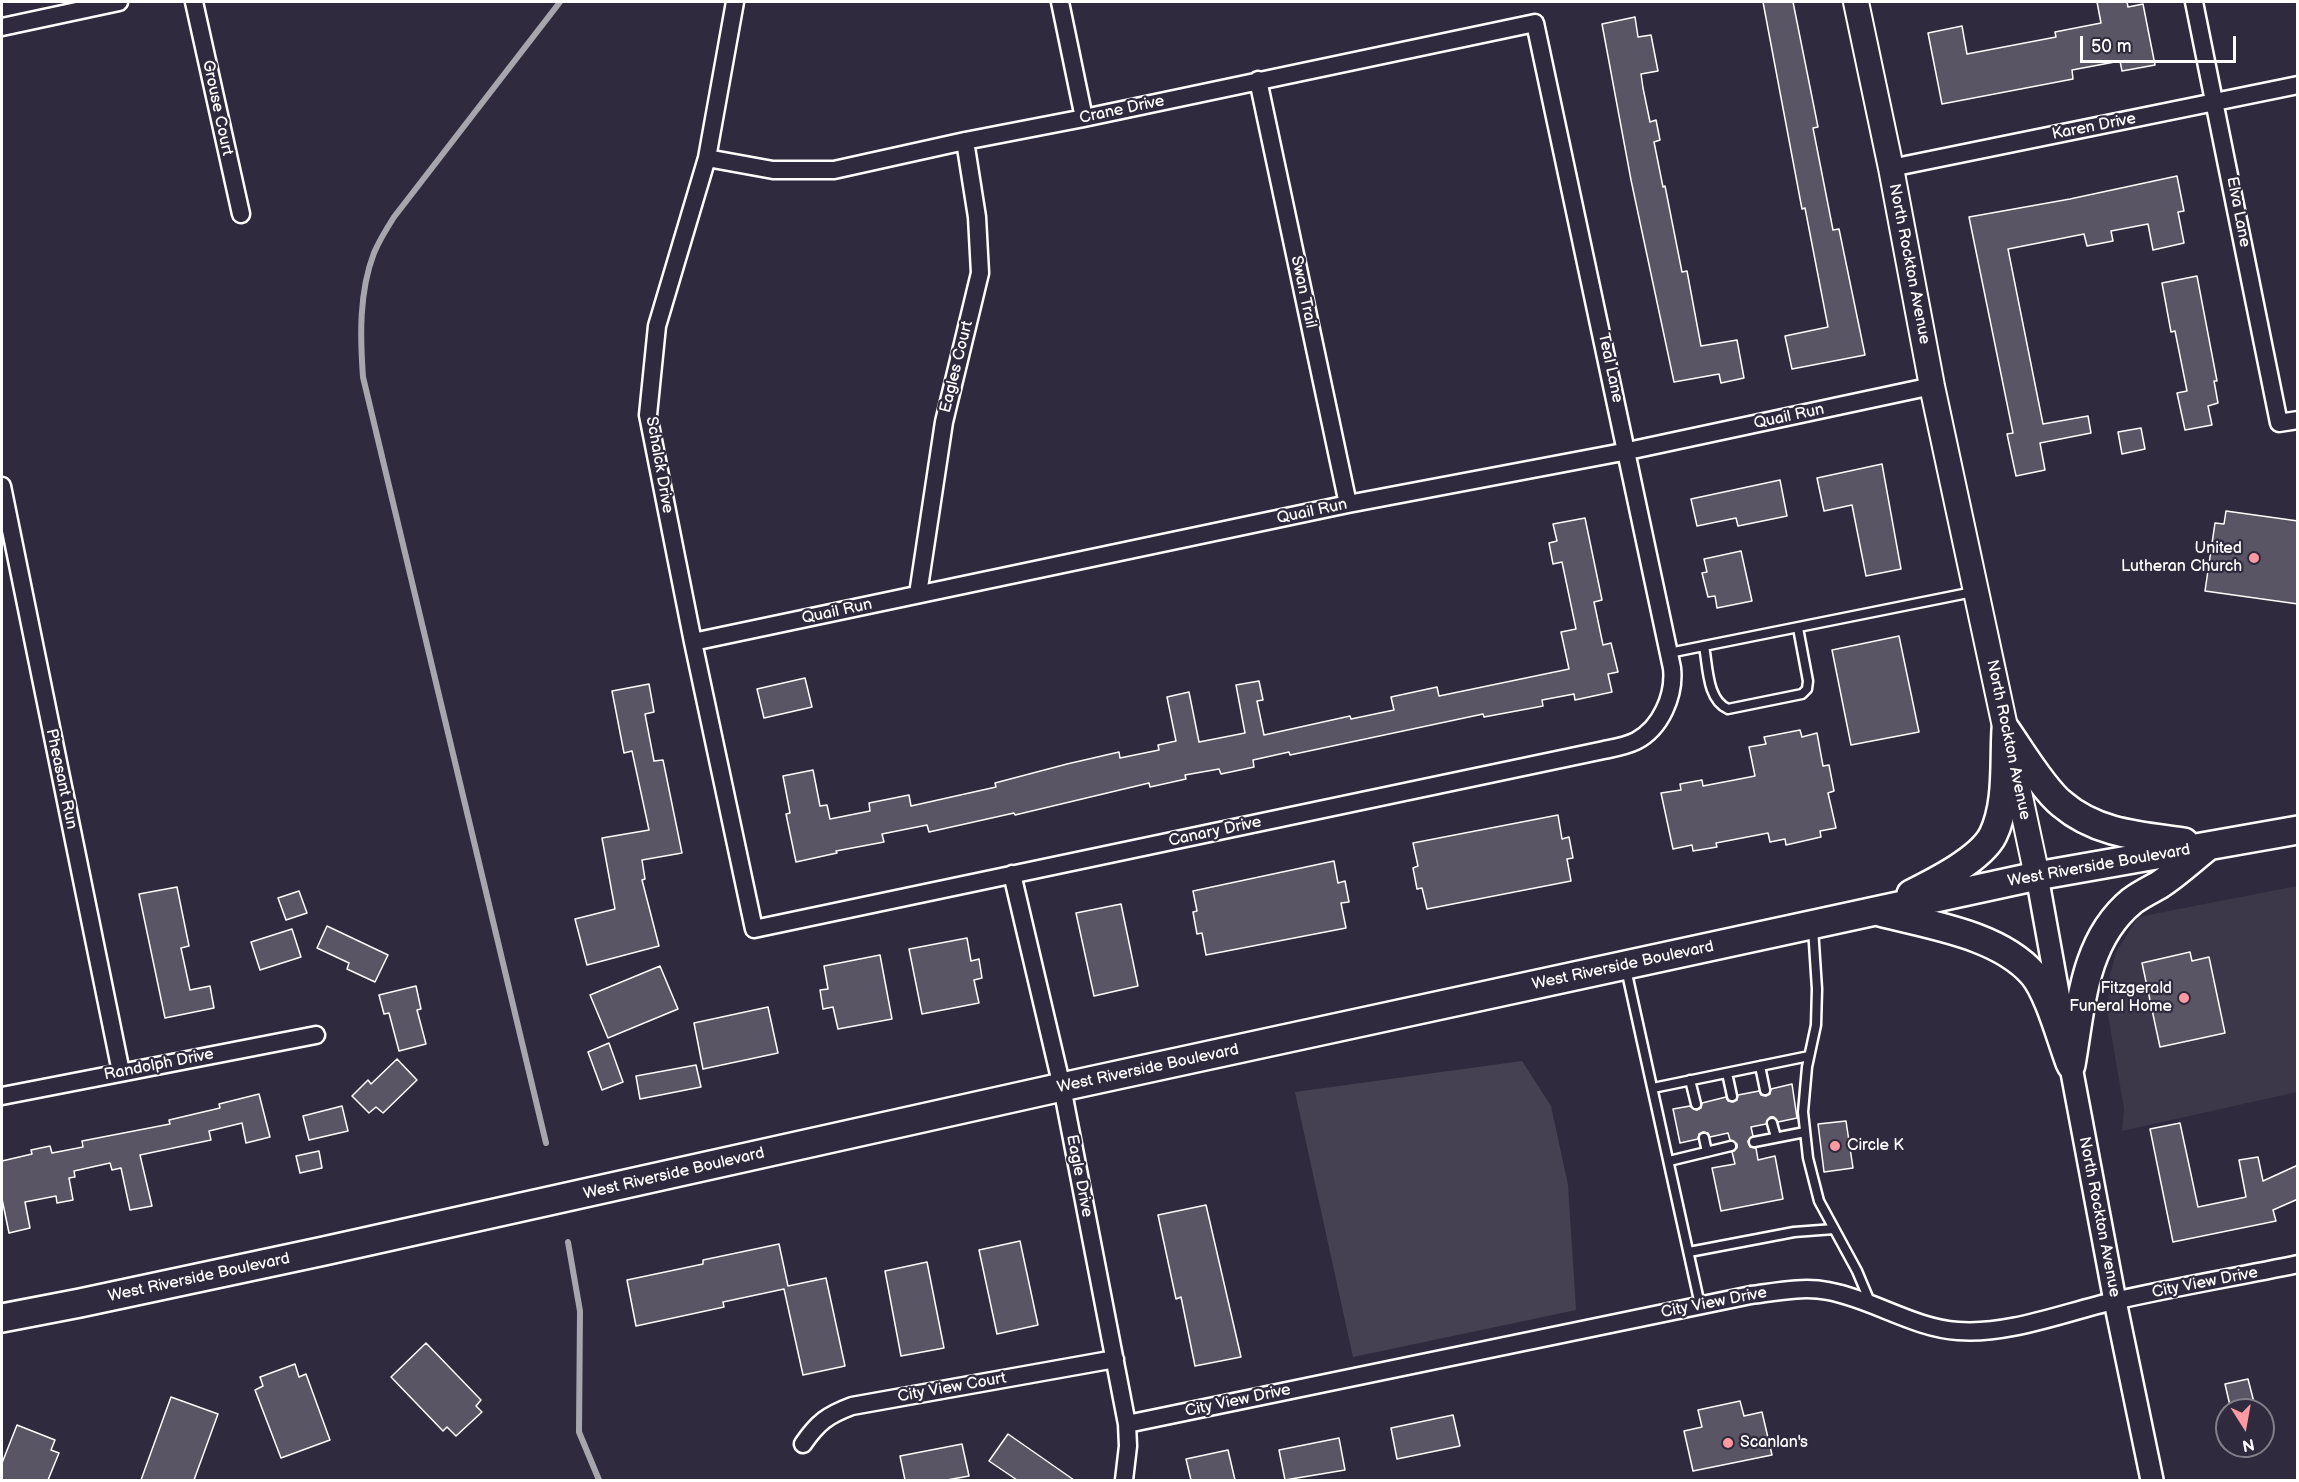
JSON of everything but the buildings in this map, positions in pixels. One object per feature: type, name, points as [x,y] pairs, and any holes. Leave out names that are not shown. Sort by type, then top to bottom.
[{"type":"main road","name":"North Rockton Avenue","points":[[1856,2],[1891,168],[1932,386],[2037,876]]},
{"type":"main road","points":[[2006,730],[2060,803],[2089,823],[2122,834],[2209,845]]},
{"type":"main road","points":[[1876,911],[1940,879],[1972,858],[1992,837],[2001,812],[2006,730]]},
{"type":"main road","name":"West Riverside Boulevard","points":[[2,1318],[313,1254],[1062,1087],[2037,876],[2298,830]]},
{"type":"main road","points":[[2071,1065],[2088,968],[2099,941],[2115,918],[2132,901],[2161,884],[2209,845]]},
{"type":"main road","points":[[1876,911],[1983,940],[2010,955],[2033,974],[2043,991],[2071,1065]]},
{"type":"street","points":[[2,27],[119,2]]},
{"type":"street","name":"Grouse Court","points":[[194,2],[241,214]]},
{"type":"street","name":"Schalck Drive","points":[[735,2],[707,158],[657,326],[648,415],[754,929]]},
{"type":"street","points":[[1060,2],[1084,118]]},
{"type":"street","name":"Elva Lane","points":[[2194,2],[2279,423],[2298,420]]},
{"type":"street","name":"Crane Drive","points":[[707,158],[772,170],[834,170],[1535,23]]},
{"type":"street","name":"Teal Lane","points":[[1535,23],[1628,451],[1669,653],[1672,685],[1663,712]]},
{"type":"street","name":"Swan Trail","points":[[1258,80],[1348,504]]},
{"type":"street","name":"Karen Drive","points":[[1891,168],[2298,85]]},
{"type":"street","name":"Eagles Court","points":[[918,594],[944,422],[980,273],[977,217],[965,141]]},
{"type":"street","name":"Quail Run","points":[[693,642],[1348,504],[1628,451],[1932,386]]},
{"type":"street","name":"Pheasant Run","points":[[2,486],[121,1072]]},
{"type":"street","name":"Canary Drive","points":[[754,929],[1621,746],[1639,740],[1648,733],[1657,724],[1663,712]]},
{"type":"street","name":"Eagle Drive","points":[[1012,874],[1062,1087],[1115,1359],[1127,1424],[1128,1446],[1124,1480]]},
{"type":"street","name":"North Rockton Avenue","points":[[2037,876],[2115,1301],[2152,1480]]},
{"type":"street","name":"Randolph Drive","points":[[2,1096],[316,1035]]},
{"type":"street","name":"City View Drive","points":[[1127,1424],[1750,1295],[1793,1290],[1826,1290],[1871,1303],[1921,1323],[1958,1331],[2001,1329],[2115,1301],[2298,1264]]},
{"type":"street","name":"City View Court","points":[[803,1444],[815,1427],[832,1413],[852,1406],[1115,1359]]},
{"type":"lane","points":[[1669,653],[1976,591]]},
{"type":"lane","points":[[1704,646],[1714,697],[1720,705],[1728,709],[1802,694],[1807,689],[1808,681],[1798,628]]},
{"type":"lane","points":[[1813,925],[1817,989],[1816,1025],[1809,1056],[1803,1112],[1808,1158],[1819,1201],[1857,1271],[1871,1303]]},
{"type":"lane","points":[[1626,965],[1700,1305]]},
{"type":"lane","points":[[1653,1088],[1809,1056]]},
{"type":"lane","points":[[1760,1066],[1765,1090]]},
{"type":"lane","points":[[1727,1073],[1732,1096]]},
{"type":"lane","points":[[1690,1080],[1696,1104]]},
{"type":"lane","points":[[1772,1123],[1776,1137]]},
{"type":"lane","points":[[1754,1142],[1805,1132]]},
{"type":"lane","points":[[1704,1138],[1707,1152]]},
{"type":"lane","points":[[1668,1161],[1731,1146]]},
{"type":"lane","points":[[1689,1252],[1794,1232],[1834,1229]]},
{"type":"shaded area","points":[[2297,886],[2297,1092],[2122,1131],[2124,1109],[2108,1015],[2109,979],[2116,952],[2138,917]]},
{"type":"shaded area","points":[[1522,1061],[1551,1106],[1568,1185],[1576,1310],[1353,1357],[1295,1092]]},
{"type":"waterway","points":[[546,1143],[363,377],[361,330],[363,299],[369,268],[376,248],[394,217],[560,2]]},
{"type":"waterway","points":[[568,1242],[580,1311],[579,1432],[599,1480]]},
{"type":"place","name":"United Lutheran Church","points":[[2254,558]]},
{"type":"place","name":"Fitzgerald Funeral Home","points":[[2184,998]]},
{"type":"place","name":"Circle K","points":[[1835,1146]]},
{"type":"place","name":"Scanlan's","points":[[1728,1443]]}]
